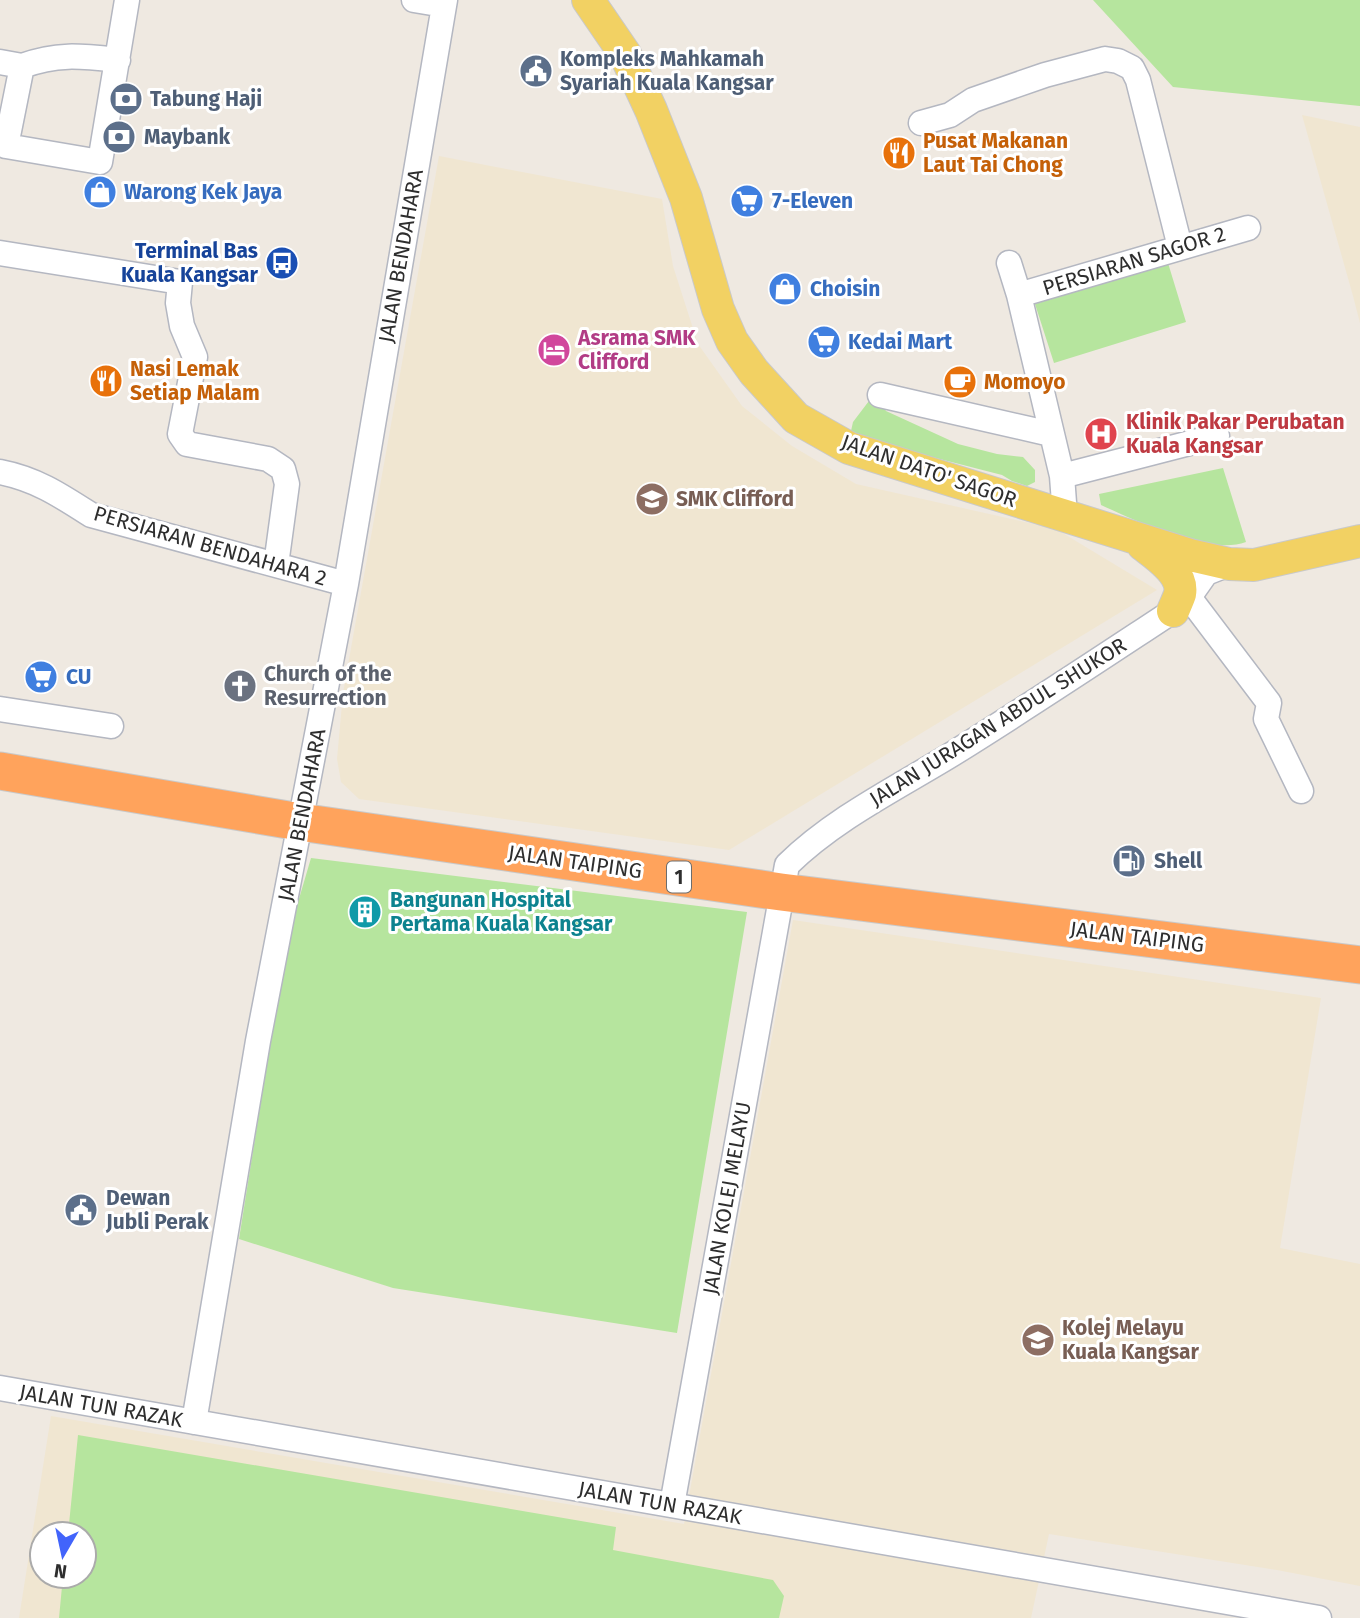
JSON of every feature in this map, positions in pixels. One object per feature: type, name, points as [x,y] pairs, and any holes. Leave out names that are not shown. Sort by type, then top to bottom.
[{"type":"highway","name":"JALAN TAIPING","points":[[0,771],[300,822],[781,891],[1360,965]]},
{"type":"main road","name":"JALAN DATO' SAGOR","points":[[588,0],[625,54],[651,110],[683,189],[718,309],[732,341],[754,372],[796,418],[849,448],[1137,539],[1203,579],[1360,541]]},
{"type":"main road","points":[[1137,539],[1166,564],[1179,580],[1180,593],[1203,579]]},
{"type":"street","points":[[118,60],[81,56],[47,57],[11,64],[6,146],[100,162],[118,60],[127,0]]},
{"type":"street","points":[[414,0],[444,3]]},
{"type":"street","name":"JALAN BENDAHARA","points":[[194,1422],[242,1136],[346,584],[444,3]]},
{"type":"street","points":[[921,123],[950,115],[973,100],[1045,75],[1105,59],[1118,61],[1132,68],[1138,80],[1180,247]]},
{"type":"street","name":"PERSIARAN SAGOR 2","points":[[1019,295],[1248,228]]},
{"type":"street","points":[[0,253],[180,282],[178,303],[182,326],[195,357],[180,434],[187,444],[268,459],[283,470],[287,484],[276,565]]},
{"type":"street","points":[[1009,262],[1062,476],[1065,516]]},
{"type":"street","points":[[880,395],[1051,434]]},
{"type":"street","points":[[1062,476],[1217,436]]},
{"type":"street","name":"PERSIARAN BENDAHARA 2","points":[[2,473],[26,478],[44,486],[91,515],[346,584]]},
{"type":"street","points":[[1203,579],[1269,703],[1266,719],[1301,791]]},
{"type":"street","name":"JALAN JURAGAN ABDUL SHUKOR","points":[[781,891],[787,865],[817,838],[1023,711],[1203,579]]},
{"type":"street","points":[[0,709],[111,726]]},
{"type":"street","name":"JALAN KOLEJ MELAYU","points":[[672,1505],[781,891]]},
{"type":"street","name":"JALAN TUN RAZAK","points":[[0,1388],[1320,1618]]},
{"type":"shaded area","points":[[1302,115],[1360,127],[1360,323],[1353,296]]},
{"type":"shaded area","name":"SMK Clifford","points":[[439,156],[662,199],[673,266],[698,344],[742,406],[792,446],[856,484],[1056,529],[1157,590],[729,850],[359,799],[341,782],[337,759],[343,693]]},
{"type":"shaded area","name":"Kolej Melayu Kuala Kangsar","points":[[793,920],[1321,998],[1280,1248],[1360,1264],[1360,1586],[1049,1534],[1031,1618],[19,1618],[28,1561],[28,1590],[98,1590],[98,1520],[35,1520],[51,1416],[684,1524]]},
{"type":"green space","points":[[1093,0],[1360,0],[1360,106],[1173,87]]},
{"type":"green space","points":[[1168,263],[1186,322],[1054,363],[1035,304]]},
{"type":"green space","points":[[875,393],[886,411],[958,444],[997,454],[1023,457],[1035,470],[1035,482],[1027,486],[1002,475],[858,438],[851,431],[853,422]]},
{"type":"green space","points":[[1223,468],[1246,542],[1230,545],[1193,541],[1101,505],[1099,494]]},
{"type":"green space","points":[[311,858],[747,912],[677,1333],[393,1288],[239,1239],[286,943]]},
{"type":"green space","points":[[78,1435],[616,1527],[613,1550],[773,1580],[784,1596],[779,1618],[59,1618],[62,1590],[98,1590],[98,1520],[69,1520]]},
{"type":"place","name":"Kompleks Mahkamah Syariah Kuala Kangsar","points":[[536,71]]},
{"type":"place","name":"Tabung Haji","points":[[126,99]]},
{"type":"place","name":"Maybank","points":[[119,137]]},
{"type":"place","name":"Pusat Makanan Laut Tai Chong","points":[[899,153]]},
{"type":"place","name":"Warong Kek Jaya","points":[[100,192]]},
{"type":"place","name":"7-Eleven","points":[[747,201]]},
{"type":"place","name":"Terminal Bas Kuala Kangsar","points":[[282,263]]},
{"type":"place","name":"Choisin","points":[[785,289]]},
{"type":"place","name":"Kedai Mart","points":[[824,342]]},
{"type":"place","name":"Asrama SMK Clifford","points":[[554,350]]},
{"type":"place","name":"Nasi Lemak Setiap Malam","points":[[106,381]]},
{"type":"place","name":"Momoyo","points":[[960,382]]},
{"type":"place","name":"Klinik Pakar Perubatan Kuala Kangsar","points":[[1101,434]]},
{"type":"place","name":"SMK Clifford","points":[[652,499]]},
{"type":"place","name":"CU","points":[[41,677]]},
{"type":"place","name":"Church of the Resurrection","points":[[240,686]]},
{"type":"place","name":"Shell","points":[[1129,861]]},
{"type":"place","name":"Bangunan Hospital Pertama Kuala Kangsar","points":[[365,912]]},
{"type":"place","name":"Dewan Jubli Perak","points":[[81,1210]]},
{"type":"place","name":"Kolej Melayu Kuala Kangsar","points":[[1038,1340]]}]
